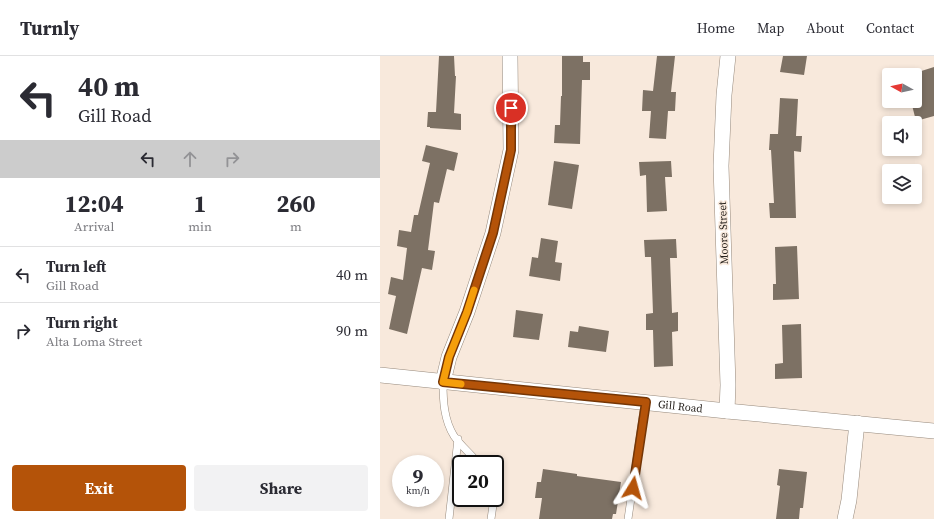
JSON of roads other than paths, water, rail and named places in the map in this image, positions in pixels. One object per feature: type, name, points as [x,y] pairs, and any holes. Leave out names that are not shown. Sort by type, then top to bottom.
[{"type":"street","points":[[443,382],[449,357],[467,312],[493,233],[511,150],[510,56]]},
{"type":"street","name":"Moore Street","points":[[727,411],[728,385],[721,166],[724,95],[728,56]]},
{"type":"street","name":"Gill Road","points":[[380,375],[727,411],[934,430]]},
{"type":"street","points":[[845,519],[849,500],[857,423]]},
{"type":"lane","points":[[443,382],[443,400],[446,417],[454,436],[471,455]]},
{"type":"lane","points":[[628,519],[646,402]]},
{"type":"lane","points":[[449,519],[458,440]]},
{"type":"lane","points":[[491,519],[493,507]]}]
